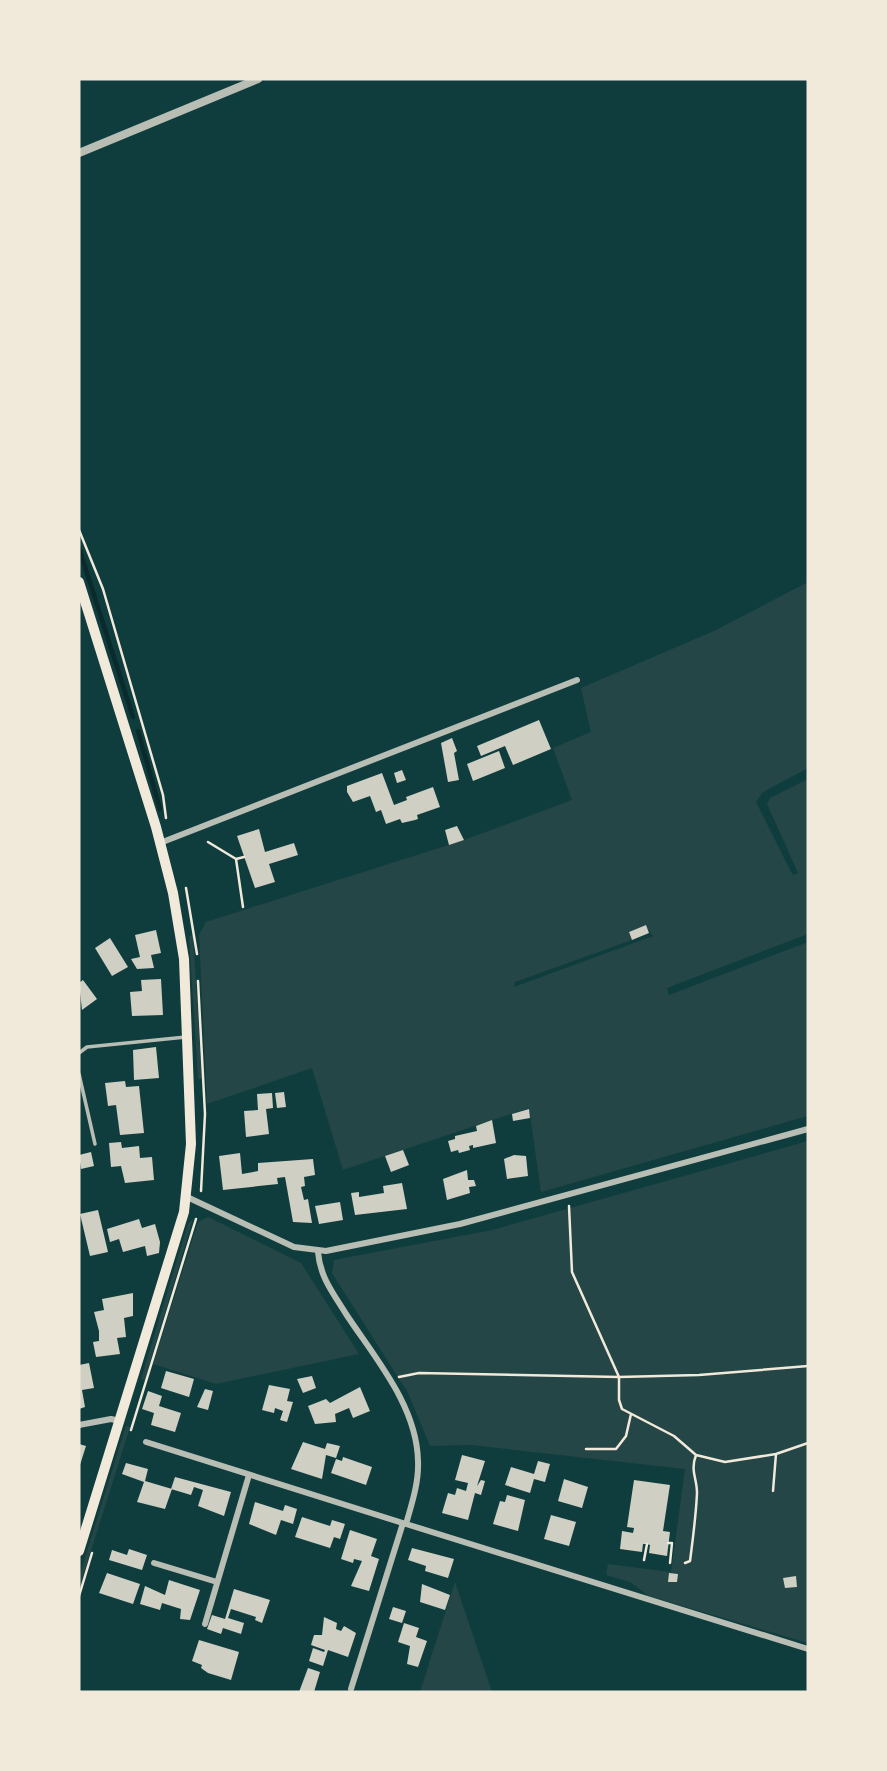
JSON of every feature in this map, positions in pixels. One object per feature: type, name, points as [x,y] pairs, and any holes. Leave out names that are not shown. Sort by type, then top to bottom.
[{"type":"main road","points":[[79,582],[160,843],[183,946],[191,1144],[187,1197],[79,1551]]},
{"type":"street","points":[[79,153],[258,79]]},
{"type":"street","points":[[160,843],[577,680]]},
{"type":"street","points":[[187,1197],[294,1247],[318,1252],[424,1233],[570,1196],[808,1129]]},
{"type":"street","points":[[318,1252],[325,1281],[388,1379],[408,1416],[417,1448],[418,1474],[405,1524],[351,1689]]},
{"type":"street","points":[[79,1425],[111,1419],[120,1421]]},
{"type":"street","points":[[146,1442],[808,1648]]},
{"type":"street","points":[[205,1624],[249,1475]]},
{"type":"street","points":[[154,1563],[217,1582]]},
{"type":"lane","points":[[79,1053],[87,1047],[188,1037]]},
{"type":"lane","points":[[79,1074],[94,1144]]},
{"type":"path","points":[[79,530],[109,609],[163,795],[171,839]]},
{"type":"path","points":[[208,842],[236,859],[244,857]]},
{"type":"path","points":[[236,859],[243,907]]},
{"type":"path","points":[[570,1196],[572,1272],[619,1377],[619,1400],[622,1409],[674,1436],[696,1455],[725,1462],[776,1454],[808,1443]]},
{"type":"path","points":[[128,1437],[199,1201]]},
{"type":"path","points":[[388,1379],[419,1373],[699,1376],[808,1366]]},
{"type":"path","points":[[586,1449],[616,1449],[626,1436],[631,1414]]},
{"type":"path","points":[[773,1491],[776,1454]]},
{"type":"path","points":[[685,1563],[690,1561],[696,1518],[697,1487],[691,1468],[696,1455]]},
{"type":"path","points":[[79,1597],[95,1543]]},
{"type":"path","points":[[668,1543],[672,1544],[670,1563]]},
{"type":"path","points":[[644,1560],[647,1544]]},
{"type":"shaded area","points":[[808,582],[808,768],[763,792],[756,802],[791,872],[793,875],[798,873],[767,804],[770,798],[808,779],[808,934],[667,988],[669,995],[808,942],[808,1116],[541,1192],[529,1108],[343,1170],[312,1068],[207,1104],[199,935],[206,922],[464,840],[572,800],[553,748],[591,732],[581,688],[714,631]],"holes":[[[645,925],[653,936],[514,987],[515,982],[632,940],[629,932]]]},
{"type":"shaded area","points":[[193,934],[202,1079],[198,1079],[189,937]]},
{"type":"shaded area","points":[[808,1141],[808,1643],[649,1596],[630,1582],[606,1575],[608,1564],[671,1572],[685,1469],[471,1445],[430,1446],[408,1393],[332,1273],[334,1260],[492,1230]]},
{"type":"shaded area","points":[[208,1217],[301,1263],[359,1354],[216,1384],[153,1364],[198,1222]]},
{"type":"shaded area","points":[[193,1219],[145,1380],[141,1379],[188,1224]]},
{"type":"shaded area","points":[[126,1426],[130,1427],[79,1589],[79,1577]]},
{"type":"shaded area","points":[[455,1582],[492,1692],[420,1692]]},
{"type":"building","points":[[539,720],[551,749],[513,765],[505,746],[481,756],[477,746]]},
{"type":"building","points":[[452,738],[457,751],[454,753],[459,780],[448,782],[441,743]]},
{"type":"building","points":[[499,751],[505,768],[473,781],[467,764]]},
{"type":"building","points":[[402,770],[406,780],[397,783],[394,773]]},
{"type":"building","points":[[382,773],[394,805],[407,800],[406,797],[433,787],[440,807],[417,815],[418,819],[415,820],[402,823],[400,819],[386,824],[381,810],[376,812],[370,796],[353,802],[347,792],[347,786]]},
{"type":"building","points":[[457,826],[464,840],[449,845],[445,830]]},
{"type":"building","points":[[259,829],[265,852],[294,843],[298,855],[269,864],[275,882],[255,888],[237,836]]},
{"type":"building","points":[[646,925],[649,933],[632,940],[629,932]]},
{"type":"building","points":[[156,930],[161,953],[151,955],[154,968],[137,969],[131,959],[140,957],[135,935]]},
{"type":"building","points":[[110,938],[128,967],[112,976],[95,948]]},
{"type":"building","points":[[161,979],[163,1015],[132,1016],[130,992],[142,991],[141,980]]},
{"type":"building","points":[[83,980],[97,999],[82,1010],[79,983]]},
{"type":"building","points":[[156,1047],[159,1078],[134,1080],[133,1050]]},
{"type":"building","points":[[125,1081],[126,1087],[139,1086],[144,1133],[120,1135],[116,1105],[108,1106],[105,1083]]},
{"type":"building","points":[[284,1092],[286,1107],[277,1108],[275,1093]]},
{"type":"building","points":[[272,1093],[273,1108],[266,1109],[269,1134],[246,1137],[244,1111],[258,1110],[257,1094]]},
{"type":"building","points":[[529,1109],[530,1118],[513,1121],[512,1114]]},
{"type":"building","points":[[492,1120],[496,1143],[473,1148],[473,1145],[469,1146],[470,1150],[459,1153],[458,1150],[451,1152],[448,1141],[455,1139],[455,1136],[477,1131],[476,1126]]},
{"type":"building","points":[[121,1142],[122,1148],[139,1146],[140,1158],[152,1157],[154,1180],[125,1183],[121,1166],[111,1167],[109,1143]]},
{"type":"building","points":[[403,1150],[409,1165],[391,1172],[385,1156]]},
{"type":"building","points":[[91,1152],[94,1166],[81,1169],[79,1155]]},
{"type":"building","points":[[240,1153],[242,1174],[258,1171],[258,1163],[313,1159],[315,1175],[304,1177],[305,1186],[301,1187],[304,1200],[308,1199],[312,1223],[293,1222],[285,1177],[277,1178],[278,1184],[223,1190],[219,1156]]},
{"type":"building","points":[[514,1155],[526,1156],[528,1176],[507,1179],[504,1159]]},
{"type":"building","points":[[467,1170],[468,1180],[474,1180],[476,1186],[469,1187],[470,1193],[447,1200],[443,1179]]},
{"type":"building","points":[[402,1183],[407,1209],[355,1215],[351,1193],[359,1192],[359,1197],[384,1193],[383,1186]]},
{"type":"building","points":[[340,1202],[343,1220],[319,1224],[315,1206]]},
{"type":"building","points":[[98,1210],[108,1252],[90,1256],[80,1214]]},
{"type":"building","points":[[139,1219],[142,1228],[155,1224],[160,1242],[159,1253],[147,1256],[145,1246],[123,1252],[119,1239],[110,1242],[107,1229]]},
{"type":"building","points":[[133,1293],[133,1316],[124,1318],[126,1337],[117,1338],[120,1354],[96,1357],[93,1342],[99,1341],[99,1331],[94,1312],[104,1310],[102,1299]]},
{"type":"building","points":[[89,1363],[94,1388],[82,1390],[85,1407],[79,1409],[79,1365]]},
{"type":"building","points":[[166,1371],[194,1379],[189,1397],[161,1388]]},
{"type":"building","points":[[312,1376],[316,1388],[303,1393],[297,1379]]},
{"type":"building","points":[[269,1385],[290,1389],[287,1401],[293,1402],[287,1422],[280,1420],[283,1411],[275,1408],[274,1413],[262,1410]]},
{"type":"building","points":[[360,1387],[370,1411],[353,1418],[349,1408],[335,1414],[336,1422],[315,1424],[308,1406],[326,1399],[330,1403]]},
{"type":"building","points":[[205,1389],[213,1391],[208,1410],[197,1407]]},
{"type":"building","points":[[148,1391],[162,1396],[159,1406],[181,1413],[175,1432],[151,1425],[154,1413],[142,1409]]},
{"type":"building","points":[[303,1442],[325,1449],[327,1443],[340,1446],[336,1458],[326,1455],[322,1479],[291,1469]]},
{"type":"building","points":[[79,1444],[86,1446],[79,1468]]},
{"type":"building","points":[[462,1455],[485,1461],[477,1486],[481,1480],[485,1481],[481,1495],[475,1493],[468,1520],[442,1513],[448,1493],[455,1495],[457,1488],[466,1491],[468,1483],[455,1480]]},
{"type":"building","points":[[343,1457],[372,1467],[366,1485],[331,1473],[336,1459],[342,1461]]},
{"type":"building","points":[[538,1461],[550,1464],[545,1482],[534,1479],[530,1493],[505,1485],[511,1467],[534,1474]]},
{"type":"building","points":[[126,1463],[148,1469],[145,1481],[172,1489],[165,1509],[137,1502],[144,1482],[122,1474]]},
{"type":"building","points":[[175,1477],[231,1492],[224,1516],[198,1506],[203,1490],[194,1487],[191,1495],[171,1489]]},
{"type":"building","points":[[564,1479],[588,1487],[582,1508],[558,1501]]},
{"type":"building","points":[[634,1480],[670,1485],[663,1531],[670,1532],[667,1556],[649,1553],[650,1545],[647,1544],[643,1544],[642,1552],[620,1549],[622,1531],[633,1533],[634,1528],[627,1527]]},
{"type":"building","points":[[507,1495],[525,1500],[518,1531],[493,1524],[500,1501],[505,1502]]},
{"type":"building","points":[[255,1502],[283,1511],[285,1505],[297,1509],[293,1524],[281,1520],[276,1535],[249,1524]]},
{"type":"building","points":[[551,1515],[576,1522],[569,1546],[544,1539]]},
{"type":"building","points":[[302,1517],[330,1526],[332,1520],[345,1524],[340,1539],[334,1537],[330,1548],[295,1537]]},
{"type":"building","points":[[350,1530],[377,1539],[371,1556],[379,1559],[369,1591],[351,1586],[362,1561],[354,1559],[353,1563],[341,1559]]},
{"type":"building","points":[[412,1548],[454,1559],[448,1578],[425,1571],[426,1566],[408,1560]]},
{"type":"building","points":[[129,1549],[147,1555],[142,1570],[109,1560],[112,1550],[127,1555]]},
{"type":"building","points":[[107,1573],[140,1584],[133,1604],[99,1593]]},
{"type":"building","points":[[669,1573],[678,1574],[677,1582],[668,1582]]},
{"type":"building","points":[[796,1576],[797,1587],[785,1588],[783,1578]]},
{"type":"building","points":[[169,1580],[200,1590],[190,1620],[180,1619],[181,1609],[162,1603],[160,1610],[140,1604],[145,1586],[165,1595]]},
{"type":"building","points":[[422,1584],[450,1595],[445,1610],[420,1602]]},
{"type":"building","points":[[234,1589],[270,1600],[262,1623],[255,1620],[256,1617],[231,1609],[228,1618],[244,1623],[241,1634],[223,1628],[221,1634],[207,1629],[212,1615],[225,1619]]},
{"type":"building","points":[[393,1607],[406,1611],[402,1623],[389,1619]]},
{"type":"building","points":[[324,1617],[337,1623],[336,1629],[341,1631],[344,1626],[356,1633],[348,1657],[328,1650],[323,1666],[309,1661],[313,1648],[324,1652],[325,1650],[311,1645],[314,1635],[322,1635]]},
{"type":"building","points":[[404,1623],[419,1628],[416,1637],[427,1641],[418,1667],[407,1664],[410,1646],[398,1642]]},
{"type":"building","points":[[199,1640],[239,1652],[231,1680],[208,1673],[201,1668],[202,1665],[192,1661]]},
{"type":"building","points":[[308,1668],[320,1672],[314,1692],[299,1692]]},
{"type":"waterway","points":[[79,548],[133,717]]},
{"type":"waterway","points":[[138,731],[160,809]]}]
